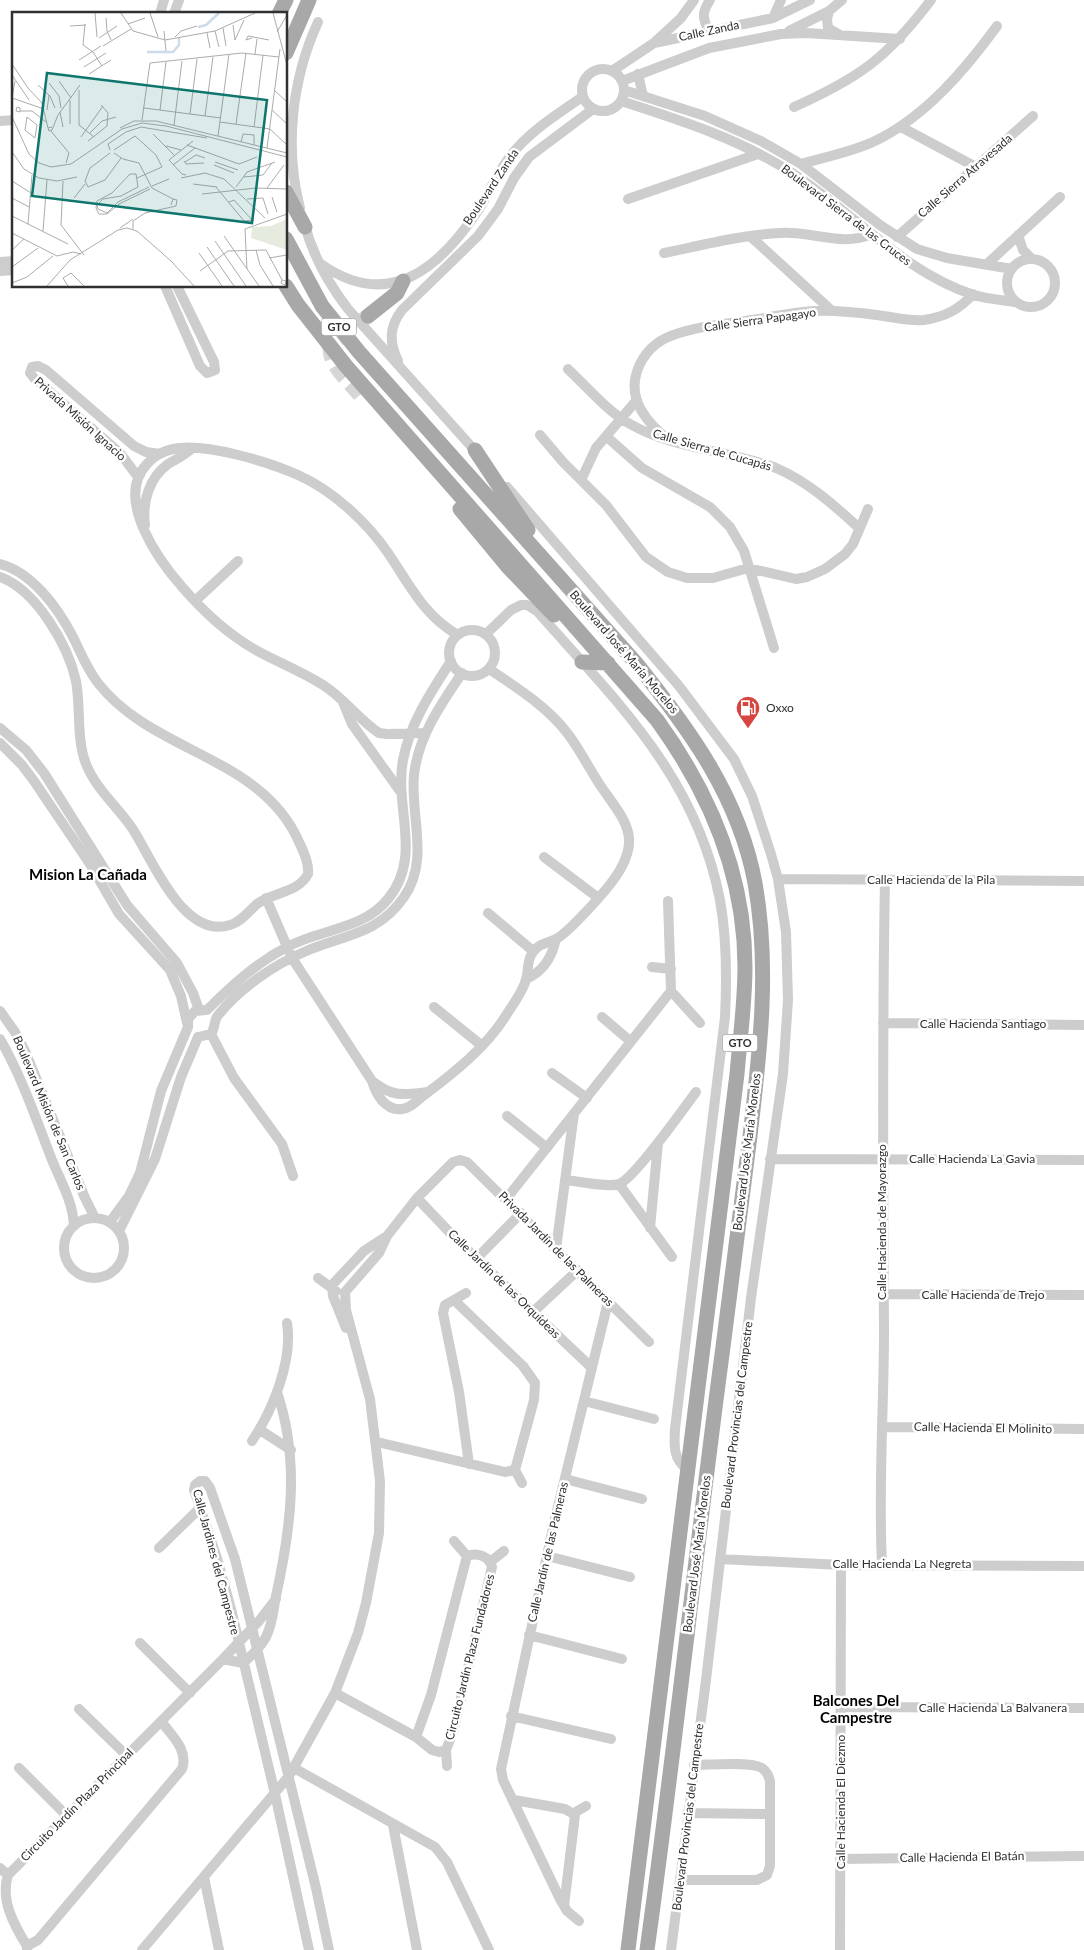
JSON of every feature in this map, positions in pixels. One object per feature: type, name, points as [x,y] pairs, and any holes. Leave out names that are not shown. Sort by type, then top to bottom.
[{"type":"main road","points":[[280,12],[286,0]]},
{"type":"main road","points":[[288,49],[310,0]]},
{"type":"main road","points":[[288,196],[305,227]]},
{"type":"main road","name":"Boulevard José María Morelos","points":[[288,243],[322,306],[359,352],[636,663],[676,712],[717,776],[733,810],[745,843],[755,883],[764,973],[762,1024],[647,1950]]},
{"type":"main road","points":[[368,316],[397,293],[403,281]]},
{"type":"main road","name":"Boulevard José María Morelos","points":[[287,288],[325,341],[608,664],[669,737],[710,807],[730,862],[743,935],[744,1002],[737,1074],[628,1950]]},
{"type":"main road","points":[[360,395],[525,586],[552,613],[572,623]]},
{"type":"main road","points":[[475,450],[564,583]]},
{"type":"main road","points":[[582,662],[608,664]]},
{"type":"street","points":[[175,12],[179,0]]},
{"type":"street","points":[[709,31],[703,17],[704,9],[710,0]]},
{"type":"street","points":[[773,18],[781,0]]},
{"type":"street","name":"Calle Zanda","points":[[582,97],[581,88],[589,74],[604,69],[612,71],[654,43],[773,18],[810,0]]},
{"type":"street","points":[[623,85],[638,74],[709,48],[781,34],[800,27],[829,11],[842,0]]},
{"type":"street","points":[[794,108],[838,87],[858,75],[886,53],[900,39],[931,0]]},
{"type":"street","points":[[654,43],[689,2]]},
{"type":"street","points":[[829,11],[826,18],[828,28],[832,32],[845,36]]},
{"type":"street","name":"Boulevard Provincias del Campestre","points":[[318,22],[303,58],[294,113],[294,168],[296,193],[305,227],[318,262],[333,290],[475,450],[679,686],[721,740],[734,759],[752,796],[778,879],[786,932],[788,1000],[783,1074],[751,1298],[687,1813],[672,1950]]},
{"type":"street","points":[[801,164],[856,148],[901,127],[952,81],[998,26]]},
{"type":"street","points":[[781,34],[900,39]]},
{"type":"street","points":[[582,97],[593,109],[608,111],[621,101],[623,85],[612,71]]},
{"type":"street","points":[[638,74],[643,96]]},
{"type":"street","name":"Boulevard Sierra de las Cruces","points":[[623,85],[643,96],[725,124],[762,141],[801,164],[897,237],[927,253],[1012,269]]},
{"type":"street","name":"Boulevard Zanda","points":[[318,262],[335,274],[360,283],[373,285],[403,281],[422,269],[466,226],[501,169],[518,147],[543,124],[582,97]]},
{"type":"street","name":"Boulevard Sierra de las Cruces","points":[[621,101],[707,130],[792,172],[915,267],[973,294],[1015,302],[1026,307],[1038,306],[1052,295],[1055,283],[1052,271],[1044,263],[1032,259]]},
{"type":"street","name":"Boulevard Zanda","points":[[403,371],[390,337],[392,325],[402,310],[433,281],[489,222],[529,157],[593,109]]},
{"type":"street","name":"Calle Sierra Atravesada","points":[[897,237],[974,166],[1033,116]]},
{"type":"street","points":[[901,127],[974,166]]},
{"type":"street","points":[[628,199],[758,154]]},
{"type":"street","points":[[987,264],[1060,197]]},
{"type":"street","points":[[664,253],[750,236],[794,232],[830,238],[853,239],[872,234]]},
{"type":"street","points":[[1018,235],[1022,248],[1032,259]]},
{"type":"street","points":[[750,236],[832,311]]},
{"type":"street","points":[[1015,302],[1007,282],[1012,269],[1021,261],[1032,259]]},
{"type":"street","points":[[422,269],[433,281]]},
{"type":"street","points":[[166,288],[200,366],[207,374],[211,373],[215,370],[214,364],[178,288]]},
{"type":"street","name":"Calle Sierra Papagayo","points":[[636,401],[635,377],[639,366],[648,353],[664,339],[698,328],[791,313],[832,311],[922,320],[952,312],[963,305],[973,294]]},
{"type":"street","name":"Privada Misión Ignacio","points":[[138,477],[120,453],[34,378],[30,373],[32,367],[38,366],[46,370],[137,448],[160,454]]},
{"type":"street","name":"Calle Sierra de Cucapás","points":[[568,369],[622,419],[636,427],[667,439],[777,469],[811,488],[859,528]]},
{"type":"street","points":[[581,480],[596,448],[636,401],[656,430],[667,439]]},
{"type":"street","points":[[540,435],[606,504],[642,552],[660,568],[676,575],[700,579],[723,576],[748,568],[796,579],[807,577],[825,570],[845,554],[853,544],[868,510]]},
{"type":"street","points":[[607,437],[642,468],[710,507],[720,516],[738,540],[774,648]]},
{"type":"street","points":[[426,733],[380,733],[316,681],[246,644],[220,624],[196,601],[162,561],[145,531],[139,518],[136,502],[138,477],[148,462],[160,454],[177,448],[217,451],[269,464],[308,480],[324,490],[374,536],[416,598],[431,616],[458,635]]},
{"type":"street","points":[[145,531],[146,503],[151,484],[167,466],[184,456],[191,449]]},
{"type":"street","points":[[196,601],[238,560]]},
{"type":"street","points":[[0,564],[10,566],[24,576],[56,609],[92,675],[111,698],[152,728],[250,783],[281,810],[296,834],[306,858],[308,874],[294,888],[266,898],[234,923],[224,926],[211,925],[195,918],[178,904],[132,829],[91,775],[83,756],[76,681],[63,646],[51,624],[28,597],[0,577]]},
{"type":"street","points":[[486,634],[511,610],[521,604],[527,604],[537,611],[642,732],[686,800],[710,860],[722,916],[726,955],[725,1017],[675,1429],[677,1457],[680,1463],[687,1469]]},
{"type":"street","points":[[472,630],[486,634],[491,640],[495,655],[489,669],[475,676],[462,674],[451,661],[450,647],[458,635],[472,630]]},
{"type":"street","points":[[110,1222],[135,1184],[153,1127],[161,1091],[192,1013],[203,1010],[236,981],[287,947],[304,939],[349,926],[370,916],[388,899],[401,879],[408,844],[400,792],[403,760],[410,733],[434,687],[451,661]]},
{"type":"street","points":[[266,898],[292,958],[372,1080],[380,1098],[394,1108],[409,1107],[443,1082],[481,1045],[504,1018],[526,979],[527,966],[534,951],[542,944],[556,939],[613,880],[623,862],[628,839],[626,821],[576,745],[559,724],[508,682],[489,669]]},
{"type":"street","points":[[214,1019],[248,986],[292,958],[367,930],[386,918],[405,896],[416,869],[419,849],[414,812],[414,775],[426,733],[446,697],[462,674]]},
{"type":"street","points":[[434,687],[446,697]]},
{"type":"street","points":[[343,702],[352,724],[400,792]]},
{"type":"street","points":[[0,728],[26,750],[44,773],[127,905],[177,963],[203,1010],[214,1019],[215,1027],[211,1034],[198,1037]]},
{"type":"street","points":[[0,743],[22,765],[34,781],[90,864],[116,910],[167,966],[178,988],[187,1025],[198,1037]]},
{"type":"street","points":[[544,857],[597,898]]},
{"type":"street","points":[[405,866],[416,869]]},
{"type":"street","name":"Calle Hacienda de la Pila","points":[[778,879],[1084,881]]},
{"type":"street","name":"Calle Hacienda de Mayorazgo","points":[[882,1564],[882,1159],[885,880]]},
{"type":"street","points":[[507,1198],[671,991],[668,901]]},
{"type":"street","points":[[488,913],[534,951]]},
{"type":"street","points":[[526,979],[544,967],[552,953],[556,939]]},
{"type":"street","points":[[652,966],[671,970]]},
{"type":"street","points":[[671,991],[700,1023]]},
{"type":"street","points":[[434,1007],[481,1045]]},
{"type":"street","name":"Boulevard Misión de San Carlos","points":[[0,1010],[25,1051],[95,1218]]},
{"type":"street","points":[[602,1017],[630,1041]]},
{"type":"street","name":"Calle Hacienda Santiago","points":[[883,1023],[1084,1025]]},
{"type":"street","points":[[211,1034],[234,1078],[282,1144],[294,1176]]},
{"type":"street","points":[[119,1230],[151,1169],[175,1097],[198,1037]]},
{"type":"street","name":"Boulevard Misión de San Carlos","points":[[0,1039],[23,1086],[66,1193],[73,1214],[74,1226]]},
{"type":"street","points":[[552,1073],[586,1098]]},
{"type":"street","points":[[372,1080],[388,1092],[405,1095],[427,1092]]},
{"type":"street","points":[[161,1091],[175,1097]]},
{"type":"street","points":[[619,1184],[658,1143],[696,1092]]},
{"type":"street","points":[[556,1249],[574,1113]]},
{"type":"street","points":[[507,1116],[547,1148]]},
{"type":"street","points":[[153,1127],[164,1132]]},
{"type":"street","points":[[650,1228],[658,1143]]},
{"type":"street","name":"Calle Hacienda La Gavia","points":[[770,1159],[1084,1160]]},
{"type":"street","name":"Privada Jardín de las Palmeras","points":[[417,1198],[453,1162],[460,1160],[471,1164],[649,1342]]},
{"type":"street","points":[[565,1180],[619,1184]]},
{"type":"street","points":[[619,1184],[672,1257]]},
{"type":"street","points":[[142,1950],[275,1794],[291,1772],[335,1693],[360,1626],[379,1533],[380,1481],[377,1442],[370,1398],[344,1296],[348,1287],[379,1253],[388,1236],[417,1198]]},
{"type":"street","name":"Calle Jardín de las Orquídeas","points":[[417,1198],[592,1368]]},
{"type":"street","points":[[477,1258],[521,1213]]},
{"type":"street","points":[[95,1218],[110,1222],[119,1230],[123,1240],[124,1251],[121,1261],[115,1269],[106,1275],[96,1278],[86,1277],[69,1264],[65,1255],[66,1239],[74,1226],[84,1220],[95,1218]]},
{"type":"street","points":[[355,1341],[342,1319],[331,1288],[335,1279],[353,1261],[373,1244],[388,1236]]},
{"type":"street","points":[[533,1312],[578,1270]]},
{"type":"street","points":[[318,1278],[344,1296]]},
{"type":"street","points":[[466,1293],[445,1306],[443,1313],[459,1392],[469,1464]]},
{"type":"street","name":"Calle Hacienda de Trejo","points":[[883,1294],[1084,1295]]},
{"type":"street","points":[[455,1301],[523,1366],[535,1383],[534,1400],[516,1470],[522,1483]]},
{"type":"street","name":"Calle Jardín de las Palmeras","points":[[579,1921],[564,1907],[503,1780],[501,1769],[547,1556],[608,1302]]},
{"type":"street","points":[[252,1441],[260,1430],[277,1392],[289,1348],[287,1323]]},
{"type":"street","points":[[223,1659],[243,1662],[258,1650],[270,1628],[276,1599],[288,1539],[291,1450],[284,1411],[277,1392]]},
{"type":"street","points":[[584,1401],[654,1419]]},
{"type":"street","name":"Calle Hacienda El Molinito","points":[[882,1427],[1084,1429]]},
{"type":"street","points":[[260,1430],[291,1450]]},
{"type":"street","points":[[377,1442],[510,1473],[516,1470]]},
{"type":"street","points":[[565,1479],[642,1499]]},
{"type":"street","name":"Calle Jardines del Campestre","points":[[309,1950],[275,1794],[231,1609],[218,1558],[194,1487],[197,1482],[204,1480],[210,1488],[225,1526],[251,1630],[291,1772],[329,1950]]},
{"type":"street","points":[[159,1548],[200,1508]]},
{"type":"street","points":[[416,1737],[431,1695],[467,1556],[454,1541]]},
{"type":"street","points":[[490,1562],[504,1551]]},
{"type":"street","name":"Circuito Jardín Plaza Fundadores","points":[[335,1693],[416,1737],[432,1750],[439,1752],[446,1750],[453,1732],[491,1569],[490,1562],[482,1556],[467,1556]]},
{"type":"street","points":[[547,1556],[630,1577]]},
{"type":"street","name":"Calle Hacienda La Negreta","points":[[720,1559],[841,1564],[1084,1566]]},
{"type":"street","name":"Calle Hacienda El Diezmo","points":[[840,1950],[841,1564]]},
{"type":"street","name":"Circuito Jardín Plaza Principal","points":[[161,1720],[183,1751],[185,1760],[182,1769],[38,1940],[27,1948],[11,1920],[3,1900],[1,1887],[4,1872],[68,1816],[126,1755],[161,1720],[223,1659],[251,1630],[276,1599]]},
{"type":"street","points":[[231,1609],[246,1606]]},
{"type":"street","points":[[529,1635],[622,1659]]},
{"type":"street","points":[[140,1643],[190,1692]]},
{"type":"street","name":"Calle Hacienda La Balvanera","points":[[842,1707],[1084,1708]]},
{"type":"street","points":[[79,1709],[126,1755]]},
{"type":"street","points":[[511,1716],[610,1739]]},
{"type":"street","points":[[446,1750],[447,1766]]},
{"type":"street","points":[[680,1880],[757,1880],[765,1877],[770,1866],[769,1778],[762,1768],[745,1765],[694,1765]]},
{"type":"street","points":[[19,1768],[68,1816]]},
{"type":"street","points":[[291,1772],[430,1843],[441,1853],[489,1950]]},
{"type":"street","points":[[514,1800],[564,1809],[574,1813]]},
{"type":"street","points":[[574,1813],[586,1806]]},
{"type":"street","points":[[564,1907],[576,1824],[574,1813]]},
{"type":"street","points":[[687,1813],[769,1814]]},
{"type":"street","points":[[393,1825],[416,1950]]},
{"type":"street","name":"Calle Hacienda El Batán","points":[[841,1859],[1084,1856]]},
{"type":"street","points":[[204,1877],[219,1950]]},
{"type":"tunnel","points":[[360,395],[333,362],[330,349],[337,340],[368,316]]},
{"type":"place","name":"Oxxo","points":[[748,729]]},
{"type":"district","name":"Mision La Cañada","points":[[88,875]]},
{"type":"district","name":"Balcones Del Campestre","points":[[856,1710]]}]
